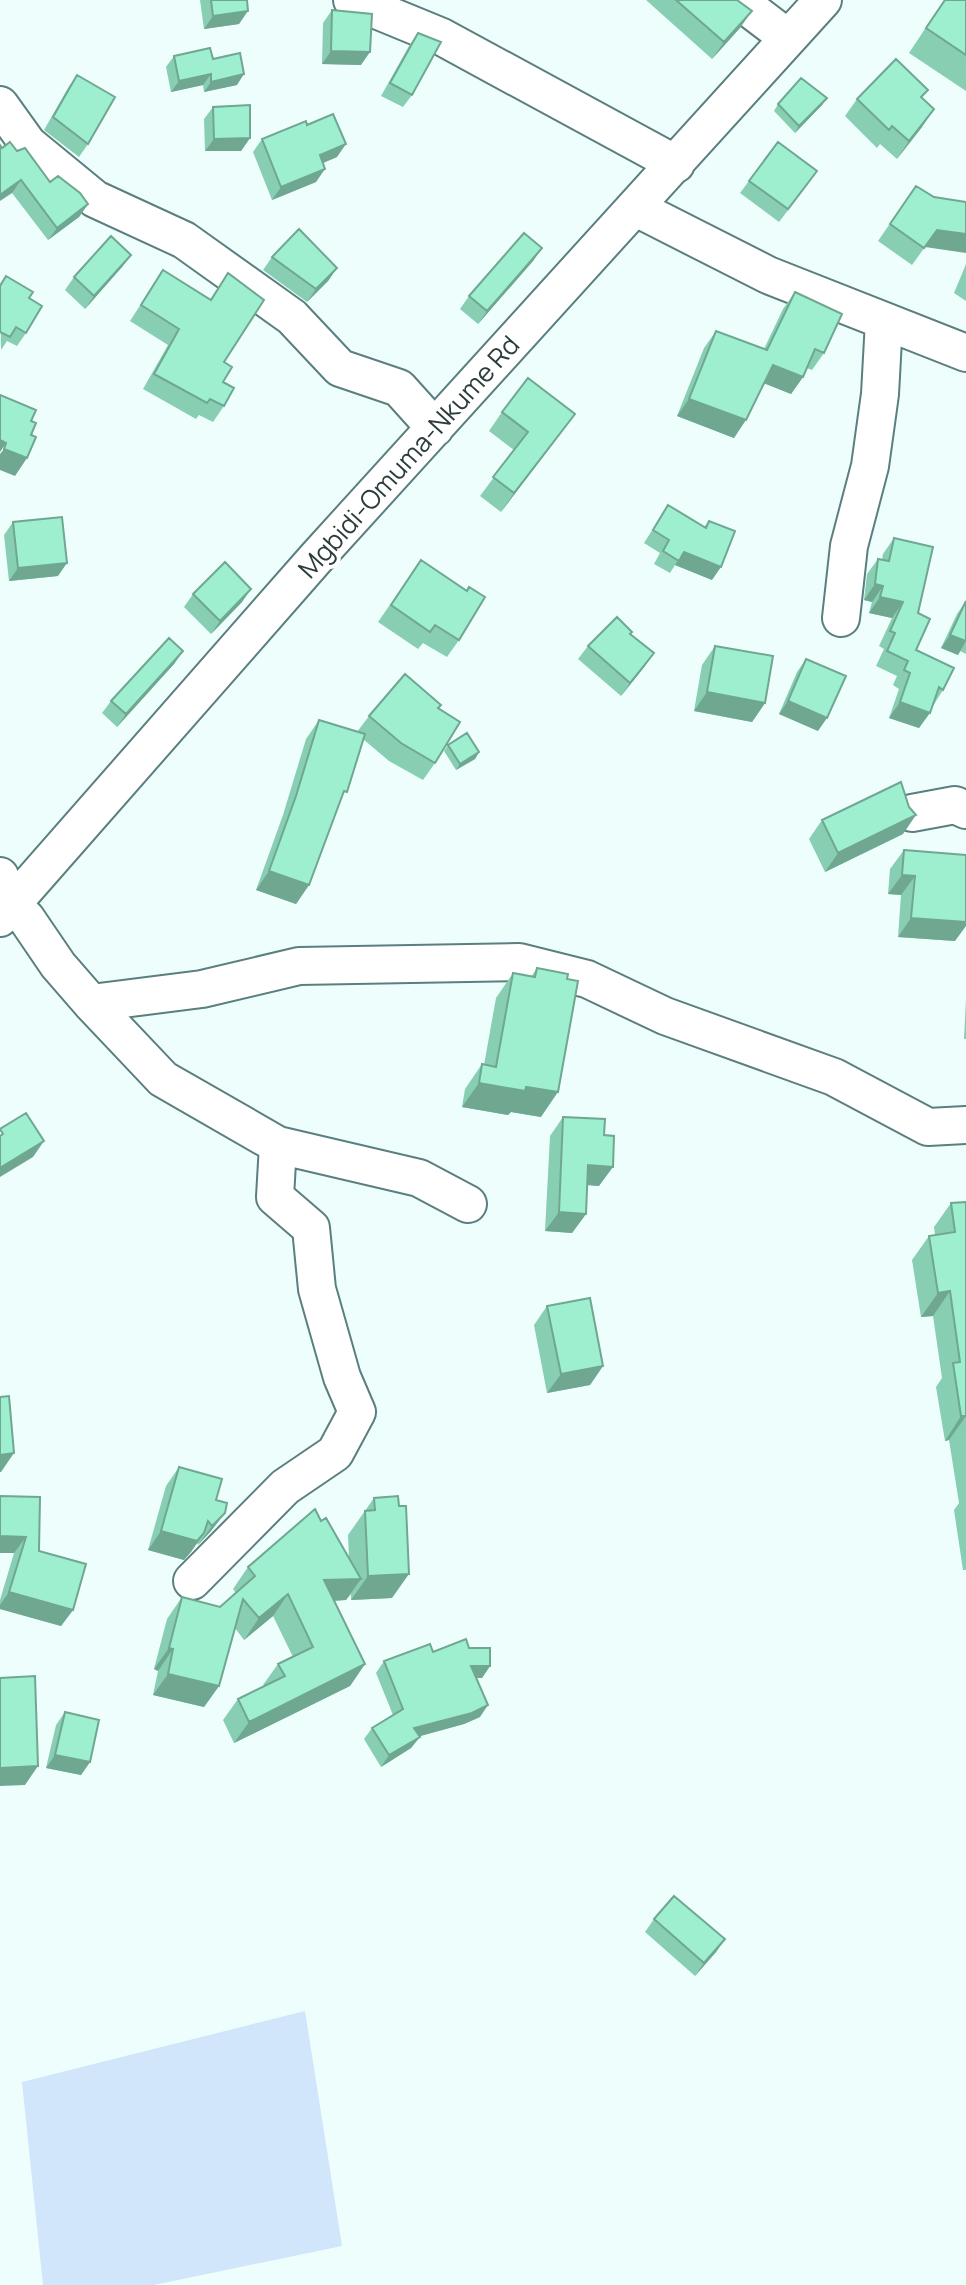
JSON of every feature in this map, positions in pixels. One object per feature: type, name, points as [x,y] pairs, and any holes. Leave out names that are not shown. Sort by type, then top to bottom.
[{"type":"street","points":[[352,0],[442,37],[676,164]]},
{"type":"street","points":[[738,0],[788,38]]},
{"type":"street","name":"Mgbidi-Omuma-Nkume Rd","points":[[4,900],[823,0]]},
{"type":"street","points":[[0,105],[28,144],[95,199],[184,240],[292,317],[340,368],[399,388],[435,428]]},
{"type":"street","points":[[636,208],[768,275],[966,353]]},
{"type":"street","points":[[841,618],[849,546],[872,452],[880,394],[884,321]]},
{"type":"street","points":[[912,813],[955,805],[966,810]]},
{"type":"street","points":[[4,900],[26,918],[58,965],[163,1079],[278,1145],[419,1178],[468,1204]]},
{"type":"street","points":[[91,1003],[202,989],[299,966],[519,962],[587,979],[665,1016],[834,1077],[928,1127],[966,1125]]},
{"type":"street","points":[[192,1581],[285,1487],[335,1453],[357,1412],[342,1377],[317,1289],[311,1228],[275,1197],[278,1145]]},
{"type":"water","points":[[305,2011],[342,2246],[154,2285],[43,2285],[22,2082]]},
{"type":"building","points":[[211,0],[247,0],[248,11],[213,16]]},
{"type":"building","points":[[676,0],[737,0],[752,11],[724,42]]},
{"type":"building","points":[[945,0],[966,0],[966,55],[926,28]]},
{"type":"building","points":[[332,10],[372,14],[370,52],[331,51]]},
{"type":"building","points":[[418,33],[441,42],[412,95],[390,83]]},
{"type":"building","points":[[210,48],[213,59],[240,53],[244,74],[211,82],[211,74],[179,81],[174,56]]},
{"type":"building","points":[[896,59],[928,90],[921,97],[934,109],[909,141],[892,126],[889,130],[857,99]]},
{"type":"building","points":[[77,75],[115,97],[88,144],[53,117]]},
{"type":"building","points":[[801,78],[827,98],[799,126],[778,104]]},
{"type":"building","points":[[250,105],[250,138],[214,139],[213,107]]},
{"type":"building","points":[[333,114],[346,144],[320,155],[325,169],[281,187],[262,139]]},
{"type":"building","points":[[10,142],[17,151],[25,148],[50,182],[58,176],[80,193],[88,204],[57,228],[21,180],[0,195],[0,145],[2,148]]},
{"type":"building","points":[[778,142],[817,171],[788,209],[749,181]]},
{"type":"building","points":[[916,186],[934,197],[966,202],[966,234],[937,230],[924,248],[890,224]]},
{"type":"building","points":[[299,229],[337,268],[316,289],[272,257]]},
{"type":"building","points":[[524,233],[542,248],[487,311],[469,296]]},
{"type":"building","points":[[111,236],[131,255],[94,296],[74,277]]},
{"type":"building","points":[[163,270],[211,300],[228,273],[264,300],[224,362],[232,367],[223,382],[234,388],[224,406],[210,399],[207,403],[154,374],[179,329],[141,305]]},
{"type":"building","points":[[6,276],[33,292],[29,298],[42,306],[26,333],[16,327],[10,337],[0,332],[0,286]]},
{"type":"building","points":[[795,292],[842,314],[824,353],[815,349],[803,377],[773,365],[746,420],[689,399],[716,331],[767,350]]},
{"type":"building","points":[[528,378],[575,414],[514,493],[493,477],[528,432],[502,412]]},
{"type":"building","points":[[0,395],[36,410],[31,421],[36,423],[31,435],[36,437],[27,458],[4,449],[6,443],[0,440]]},
{"type":"building","points":[[668,505],[706,528],[709,521],[735,531],[721,567],[684,552],[679,561],[663,551],[669,540],[653,530]]},
{"type":"building","points":[[62,517],[67,563],[18,568],[13,522]]},
{"type":"building","points":[[894,538],[933,547],[918,613],[930,619],[916,650],[954,668],[943,690],[939,687],[930,713],[900,702],[910,673],[904,670],[908,661],[887,651],[895,633],[890,631],[903,602],[880,597],[883,586],[875,584],[878,559],[889,561]]},
{"type":"building","points":[[421,560],[467,591],[469,587],[485,597],[459,640],[435,625],[430,632],[391,605]]},
{"type":"building","points":[[225,562],[251,589],[220,621],[193,594]]},
{"type":"building","points":[[966,601],[966,641],[950,635]]},
{"type":"building","points":[[617,617],[632,632],[630,634],[654,653],[630,683],[588,646]]},
{"type":"building","points":[[169,638],[183,651],[126,714],[111,701]]},
{"type":"building","points":[[715,646],[773,656],[765,703],[707,692]]},
{"type":"building","points":[[806,659],[846,676],[827,718],[788,701]]},
{"type":"building","points":[[405,674],[441,705],[438,708],[460,722],[435,763],[401,743],[369,716]]},
{"type":"building","points":[[319,720],[365,734],[347,792],[344,791],[309,885],[269,871]]},
{"type":"building","points":[[467,733],[479,752],[460,764],[448,745]]},
{"type":"building","points":[[901,782],[909,807],[916,815],[838,853],[822,820]]},
{"type":"building","points":[[904,850],[966,855],[966,922],[911,918],[915,876],[902,875]]},
{"type":"building","points":[[537,968],[568,974],[567,979],[578,981],[558,1092],[526,1087],[525,1091],[479,1083],[482,1064],[496,1067],[513,973],[535,977]]},
{"type":"building","points":[[26,1113],[44,1141],[0,1168],[0,1136],[3,1134],[0,1129]]},
{"type":"building","points":[[563,1117],[605,1119],[604,1135],[614,1136],[613,1167],[588,1165],[586,1214],[559,1212]]},
{"type":"building","points":[[966,1202],[966,1416],[961,1416],[953,1363],[960,1362],[950,1291],[938,1293],[929,1236],[955,1232],[951,1203]]},
{"type":"building","points":[[590,1298],[603,1366],[561,1374],[547,1306]]},
{"type":"building","points":[[9,1396],[14,1453],[0,1455],[0,1397]]},
{"type":"building","points":[[179,1467],[222,1479],[216,1500],[227,1503],[225,1513],[212,1526],[208,1521],[197,1541],[161,1531]]},
{"type":"building","points":[[0,1496],[40,1497],[39,1551],[86,1564],[73,1610],[9,1592],[26,1537],[0,1536]]},
{"type":"building","points":[[398,1496],[399,1506],[406,1506],[409,1574],[368,1576],[365,1511],[375,1510],[374,1498]]},
{"type":"building","points":[[315,1509],[321,1521],[326,1518],[361,1579],[324,1580],[365,1664],[249,1722],[238,1699],[285,1676],[278,1664],[313,1647],[288,1594],[259,1618],[243,1599],[219,1686],[168,1674],[173,1649],[169,1648],[182,1597],[220,1607],[255,1576],[248,1567]]},
{"type":"building","points":[[466,1639],[469,1648],[490,1648],[490,1666],[471,1666],[488,1705],[472,1713],[414,1728],[420,1737],[389,1755],[372,1728],[403,1709],[384,1661],[430,1644],[433,1652]]},
{"type":"building","points":[[35,1676],[38,1766],[0,1768],[0,1678]]},
{"type":"building","points":[[65,1712],[99,1720],[90,1762],[55,1755]]},
{"type":"building","points":[[674,1896],[725,1939],[704,1963],[654,1919]]}]
